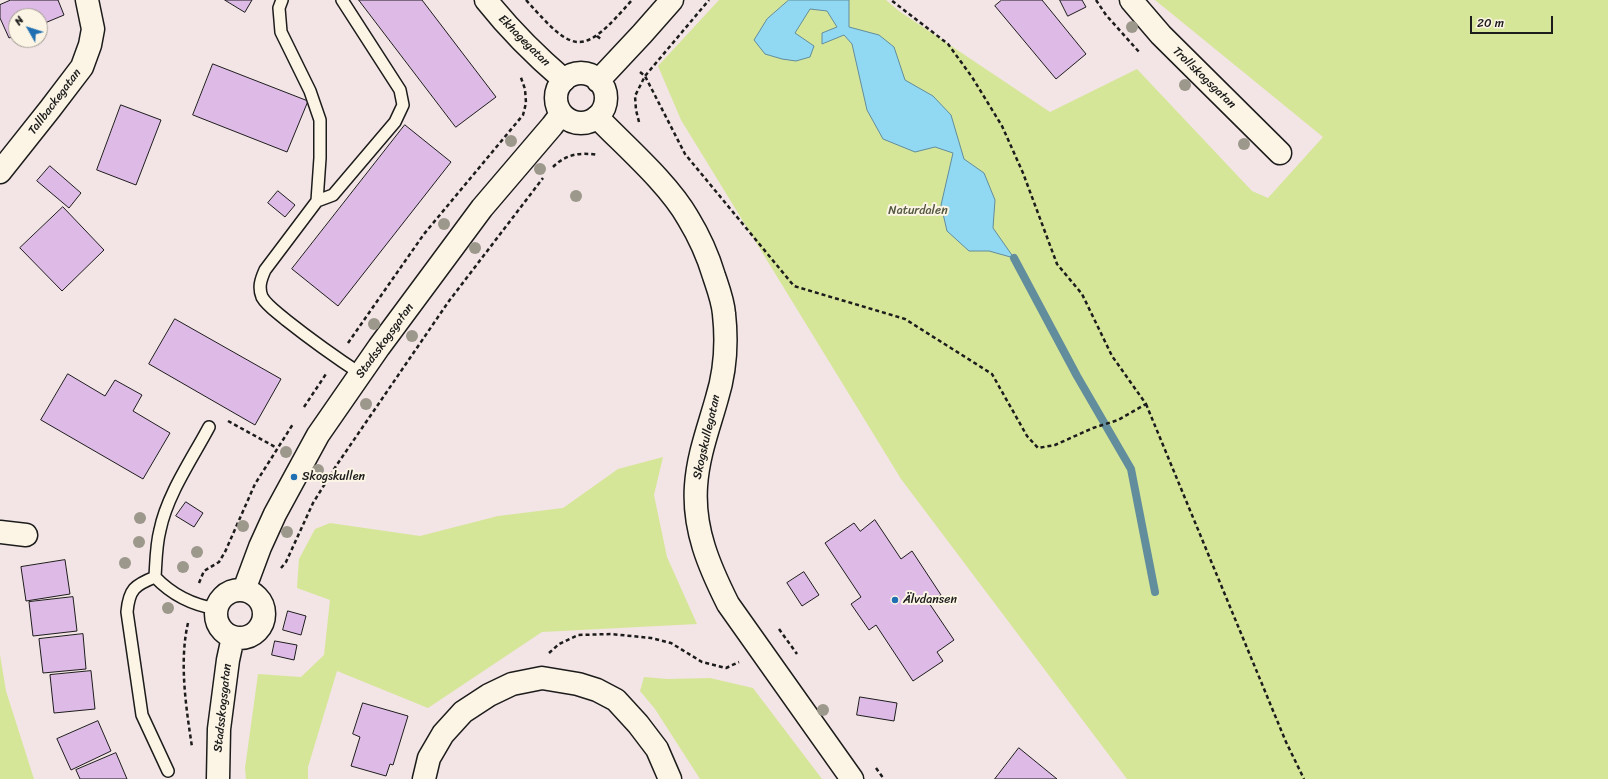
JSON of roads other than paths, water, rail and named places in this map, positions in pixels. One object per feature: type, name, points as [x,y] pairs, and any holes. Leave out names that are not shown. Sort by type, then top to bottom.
[{"type":"street","name":"Tallbackegatan","points":[[0,172],[82,67],[90,45],[93,29],[87,0]]},
{"type":"street","name":"Ekhagegatan","points":[[486,0],[499,17],[539,58],[564,80]]},
{"type":"street","points":[[598,81],[672,0]]},
{"type":"street","name":"Trollskogsgatan","points":[[1130,0],[1161,35],[1280,153]]},
{"type":"street","points":[[574,74],[583,74],[591,76],[598,81],[604,89],[605,102],[597,117],[589,122],[576,123],[568,120],[561,114],[557,106],[556,98],[558,89],[564,80],[574,74]]},
{"type":"street","name":"Stadsskogsgatan","points":[[244,590],[260,547],[294,476],[318,435],[482,208],[561,114]]},
{"type":"street","name":"Skogskullegatan","points":[[597,117],[649,169],[688,217],[709,260],[718,288],[724,313],[725,353],[718,397],[705,435],[698,467],[696,487],[697,515],[701,539],[712,573],[728,604],[852,779]]},
{"type":"street","points":[[0,532],[26,535]]},
{"type":"street","points":[[244,590],[253,594],[260,600],[264,610],[264,620],[252,635],[242,638],[233,637],[224,632],[218,624],[217,609],[221,600],[229,593],[244,590]]},
{"type":"street","name":"Stadsskogsgatan","points":[[218,779],[219,729],[228,660],[233,637]]},
{"type":"street","points":[[424,779],[429,758],[443,734],[463,712],[489,695],[512,684],[542,678],[578,684],[597,690],[616,700],[638,724],[657,749],[670,779]]},
{"type":"lane","points":[[282,0],[279,8],[281,32],[310,91],[320,120],[320,158],[317,200],[265,270],[260,288],[262,297],[269,306],[304,334],[361,374]]},
{"type":"lane","points":[[317,200],[333,195],[395,122],[403,105],[400,90],[342,0]]},
{"type":"lane","points":[[155,577],[160,530],[167,509],[179,482],[209,427]]},
{"type":"lane","points":[[155,577],[174,594],[193,603],[217,609]]},
{"type":"lane","points":[[155,577],[140,583],[134,589],[128,597],[128,612],[142,715],[168,771]]},
{"type":"water","points":[[789,0],[849,0],[849,27],[879,35],[894,47],[905,80],[933,96],[951,115],[964,159],[984,173],[995,200],[993,228],[1014,258],[989,251],[969,251],[947,231],[941,205],[953,153],[935,147],[915,152],[883,139],[867,110],[852,44],[844,35],[822,44],[822,33],[837,27],[827,11],[810,9],[795,33],[814,46],[810,57],[796,61],[765,54],[754,40],[767,19]]},
{"type":"waterway","points":[[1014,258],[1077,376],[1131,469],[1155,592]]},
{"type":"place","name":"Skogskullen","points":[[294,477]]},
{"type":"place","name":"Älvdansen","points":[[895,600]]},
{"type":"park label","name":"Naturdalen","points":[[918,211]]}]
